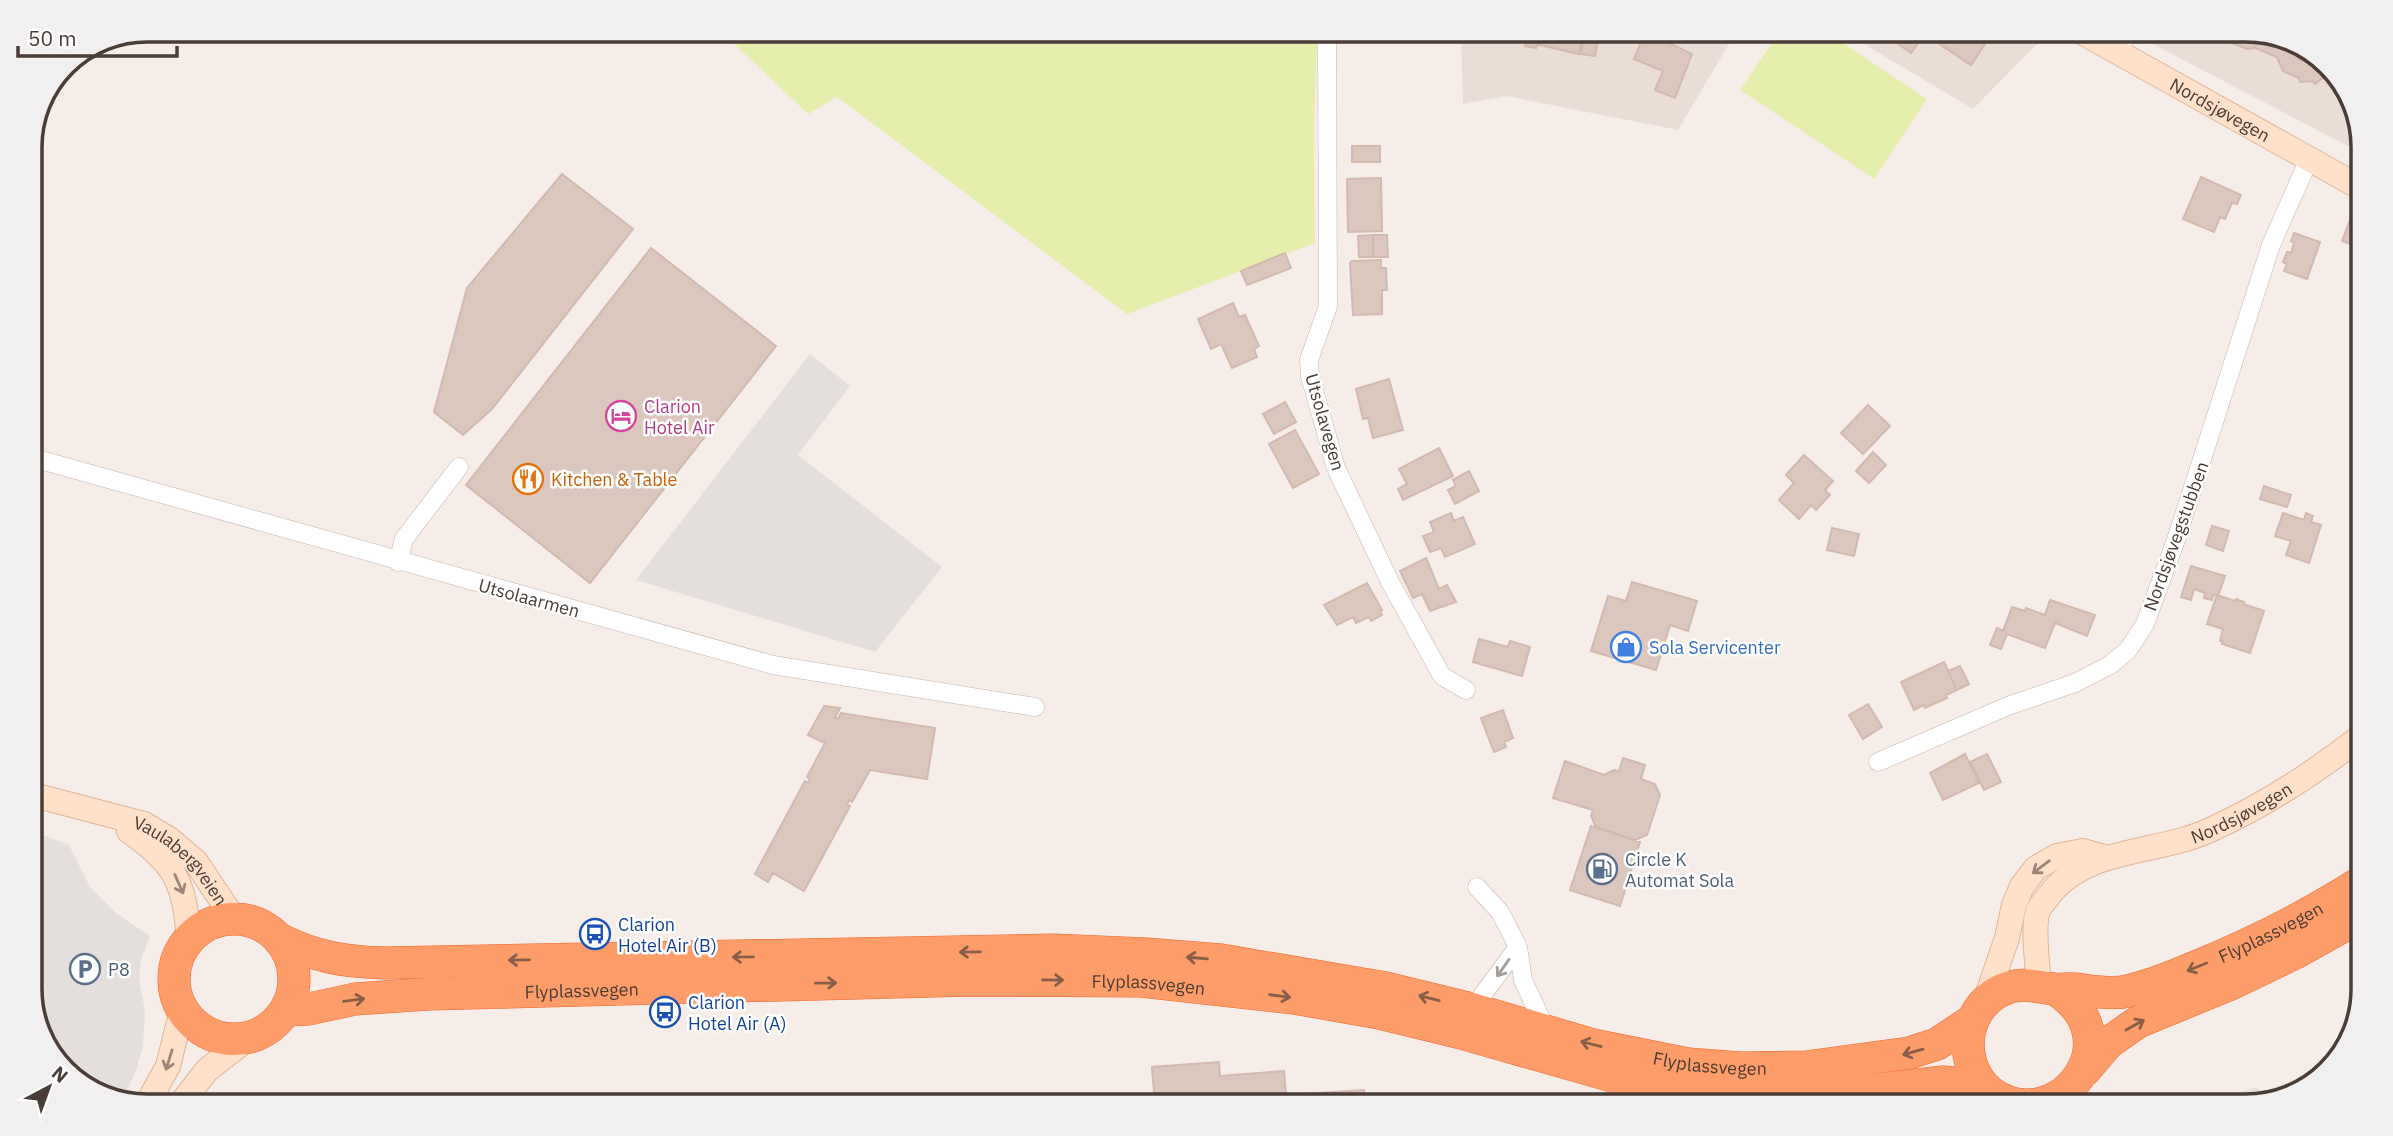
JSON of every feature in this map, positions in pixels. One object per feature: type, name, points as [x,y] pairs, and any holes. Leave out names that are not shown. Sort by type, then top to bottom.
[{"type":"highway","name":"Flyplassvegen","points":[[279,939],[324,958],[374,962],[1053,950],[1221,960],[1386,988],[1472,1009],[1604,1047],[1689,1064],[1740,1068],[1806,1067],[1909,1053],[1937,1044],[2002,990],[2022,984],[2100,993],[2147,987],[2221,957],[2281,928],[2351,888]]},
{"type":"highway","points":[[234,919],[259,924],[279,939],[292,961],[294,986],[286,1010],[270,1028],[247,1039],[222,1038],[199,1028],[182,1010],[174,986],[177,961],[189,939],[210,924],[234,919]]},
{"type":"highway","name":"Flyplassvegen","points":[[2075,1088],[2108,1044],[2138,1022],[2233,983],[2351,922]]},
{"type":"highway","name":"Flyplassvegen","points":[[286,1010],[309,1009],[355,999],[428,994],[972,980],[1141,981],[1294,998],[1379,1013],[1461,1033],[1626,1080],[1715,1094]]},
{"type":"highway","points":[[2047,987],[2068,998],[2078,1009],[2088,1028],[2090,1050],[2075,1088]]},
{"type":"highway","points":[[1979,1011],[1968,1041],[1970,1063],[1979,1081],[1997,1094]]},
{"type":"highway","name":"Flyplassvegen","points":[[1838,1094],[1943,1082],[1968,1084],[1990,1094]]},
{"type":"street","name":"Utsolavegen","points":[[1327,42],[1328,306],[1309,360],[1310,376],[1336,468],[1390,582],[1442,676],[1466,690]]},
{"type":"street","name":"Nordsjøvegen","points":[[2123,42],[2309,159],[2351,182]]},
{"type":"street","name":"Nordsjøvegstubben","points":[[1878,762],[2008,706],[2075,682],[2109,665],[2128,650],[2145,624],[2176,540],[2271,245],[2309,159]]},
{"type":"street","name":"Utsolaarmen","points":[[42,460],[773,665],[1035,707]]},
{"type":"street","points":[[398,562],[404,539],[459,467]]},
{"type":"street","name":"Nordsjøvegen","points":[[2047,987],[2036,937],[2038,911],[2056,886],[2104,857],[2181,842],[2210,830],[2266,799],[2351,743]]},
{"type":"street","name":"Vaulabergveien","points":[[42,797],[144,824],[169,839],[195,862],[234,919]]},
{"type":"street","name":"Vaulabergveien","points":[[116,818],[164,859],[180,883],[186,905],[189,939]]},
{"type":"street","name":"Nordsjøvegen","points":[[1979,1011],[2007,938],[2014,905],[2022,886],[2036,868],[2057,856],[2083,851],[2104,857]]},
{"type":"street","points":[[1477,887],[1500,912],[1518,947],[1523,980],[1547,1032]]},
{"type":"street","points":[[1472,1009],[1518,947]]},
{"type":"street","points":[[153,1094],[168,1066],[182,1010]]},
{"type":"street","points":[[188,1094],[207,1070],[247,1039]]},
{"type":"shaded area","points":[[1461,42],[1730,42],[1678,130],[1507,96],[1463,104]]},
{"type":"shaded area","points":[[1860,42],[2039,42],[1973,109]]},
{"type":"shaded area","points":[[2149,42],[2246,42],[2266,44],[2298,56],[2320,73],[2337,95],[2349,127],[2351,148]]},
{"type":"shaded area","name":"Clarion Hotel Air","points":[[810,354],[850,386],[798,455],[942,567],[875,652],[636,580]]},
{"type":"shaded area","name":"P8","points":[[42,835],[69,845],[90,887],[116,913],[150,936],[141,960],[139,978],[145,1012],[143,1046],[136,1071],[126,1092],[107,1086],[84,1073],[84,1052],[63,1052],[50,1029],[42,996]]},
{"type":"shaded area","points":[[2256,1087],[2263,1092],[2246,1094],[2235,1094]]},
{"type":"green space","points":[[732,42],[1317,42],[1314,129],[1315,243],[1127,314],[837,97],[808,114]]},
{"type":"green space","points":[[1772,42],[1842,42],[1927,99],[1874,179],[1740,90]]},
{"type":"building","points":[[1526,42],[1581,42],[1579,54],[1540,45],[1536,48],[1525,46]]},
{"type":"building","points":[[1583,42],[1597,42],[1595,56],[1581,54]]},
{"type":"building","points":[[1641,42],[1672,42],[1671,44],[1692,54],[1675,98],[1655,90],[1663,71],[1634,59]]},
{"type":"building","points":[[1896,42],[1919,42],[1911,53]]},
{"type":"building","points":[[1939,42],[1986,42],[1971,65]]},
{"type":"building","points":[[2229,42],[2257,43],[2255,48],[2247,49]]},
{"type":"building","points":[[2257,43],[2286,50],[2310,64],[2324,77],[2315,84],[2312,81],[2300,82],[2299,78],[2283,71],[2277,57],[2255,48]]},
{"type":"building","points":[[1352,146],[1380,146],[1380,162],[1352,162]]},
{"type":"building","points":[[562,174],[633,229],[492,409],[463,435],[434,412],[467,288]]},
{"type":"building","points":[[2201,177],[2241,195],[2237,204],[2232,203],[2225,219],[2220,217],[2214,232],[2183,219]]},
{"type":"building","points":[[1381,178],[1382,231],[1348,232],[1347,179]]},
{"type":"building","points":[[2350,220],[2351,220],[2351,244],[2342,241]]},
{"type":"building","points":[[2294,233],[2320,242],[2307,279],[2284,271],[2287,264],[2283,262],[2287,252],[2291,253]]},
{"type":"building","points":[[1373,235],[1373,257],[1359,257],[1358,236]]},
{"type":"building","points":[[1373,235],[1387,235],[1388,257],[1373,257]]},
{"type":"building","name":"Clarion Hotel Air","points":[[651,248],[776,346],[590,583],[466,485]]},
{"type":"building","points":[[1285,253],[1291,268],[1247,285],[1241,271]]},
{"type":"building","points":[[1381,260],[1381,268],[1386,268],[1387,290],[1382,290],[1382,314],[1353,315],[1350,263]]},
{"type":"building","points":[[1233,303],[1239,317],[1245,315],[1259,346],[1254,349],[1257,357],[1232,368],[1221,344],[1211,349],[1198,319]]},
{"type":"building","points":[[1389,379],[1403,430],[1373,438],[1368,418],[1363,419],[1356,389]]},
{"type":"building","points":[[1285,402],[1296,422],[1274,434],[1263,414]]},
{"type":"building","points":[[1868,405],[1890,426],[1863,454],[1841,433]]},
{"type":"building","points":[[1295,430],[1319,474],[1293,488],[1269,444]]},
{"type":"building","points":[[1439,448],[1453,476],[1403,500],[1398,489],[1407,484],[1399,469]]},
{"type":"building","points":[[1873,452],[1886,465],[1869,483],[1856,471]]},
{"type":"building","points":[[1804,455],[1833,481],[1825,490],[1830,495],[1816,510],[1811,505],[1799,519],[1779,500],[1794,483],[1786,475]]},
{"type":"building","points":[[1469,471],[1479,491],[1455,504],[1448,490],[1456,486],[1453,480]]},
{"type":"building","points":[[2264,486],[2291,495],[2287,507],[2260,499]]},
{"type":"building","points":[[1451,513],[1454,521],[1463,517],[1475,544],[1445,557],[1441,548],[1430,552],[1423,536],[1434,532],[1430,522]]},
{"type":"building","points":[[2283,513],[2304,520],[2306,513],[2313,516],[2311,522],[2321,525],[2309,563],[2286,555],[2291,541],[2275,536]]},
{"type":"building","points":[[2212,526],[2229,531],[2223,551],[2206,545]]},
{"type":"building","points":[[1832,528],[1859,534],[1854,556],[1827,550]]},
{"type":"building","points":[[1426,558],[1439,589],[1447,585],[1456,602],[1430,611],[1422,594],[1413,598],[1400,571]]},
{"type":"building","points":[[2191,566],[2225,576],[2218,596],[2213,595],[2212,600],[2204,598],[2205,593],[2194,589],[2191,600],[2181,597]]},
{"type":"building","points":[[1632,582],[1697,601],[1688,631],[1670,625],[1656,670],[1591,651],[1608,596],[1626,601]]},
{"type":"building","points":[[1367,583],[1382,610],[1382,615],[1371,621],[1369,617],[1356,623],[1353,617],[1337,625],[1324,605]]},
{"type":"building","points":[[2217,595],[2235,601],[2236,599],[2264,611],[2250,653],[2222,644],[2220,641],[2223,629],[2207,624]]},
{"type":"building","points":[[2050,600],[2095,615],[2087,636],[2055,623],[2045,648],[2007,634],[2001,649],[1990,645],[1997,628],[2003,631],[2012,607],[2025,611],[2026,608],[2045,615]]},
{"type":"building","points":[[1479,639],[1508,647],[1510,641],[1530,647],[1522,676],[1473,662]]},
{"type":"building","points":[[1944,662],[1957,690],[1946,695],[1947,698],[1914,710],[1901,682]]},
{"type":"building","points":[[1960,666],[1969,684],[1957,690],[1948,671]]},
{"type":"building","points":[[1868,704],[1882,727],[1863,739],[1849,715]]},
{"type":"building","points":[[824,706],[840,708],[835,717],[838,719],[841,713],[935,728],[927,779],[870,770],[852,802],[849,800],[847,804],[850,806],[804,891],[773,873],[768,882],[755,874],[805,781],[808,783],[810,779],[807,777],[825,743],[808,735]]},
{"type":"building","points":[[1503,710],[1513,738],[1504,742],[1506,747],[1494,752],[1481,718]]},
{"type":"building","points":[[1965,754],[1979,783],[1943,800],[1930,773]]},
{"type":"building","points":[[1987,754],[2001,782],[1984,790],[1970,762]]},
{"type":"building","points":[[1623,758],[1645,765],[1641,779],[1655,784],[1660,795],[1647,835],[1635,840],[1596,827],[1591,816],[1593,810],[1553,798],[1565,761],[1604,775],[1614,770],[1619,771]]},
{"type":"building","points":[[1591,826],[1640,842],[1620,906],[1570,890]]},
{"type":"building","points":[[1219,1062],[1220,1076],[1284,1071],[1286,1094],[1154,1094],[1152,1067]]},
{"type":"building","points":[[1364,1090],[1364,1094],[1302,1094]]},
{"type":"place","name":"Clarion Hotel Air","points":[[621,416]]},
{"type":"place","name":"Kitchen & Table","points":[[528,479]]},
{"type":"place","name":"Sola Servicenter","points":[[1626,647]]},
{"type":"place","name":"Circle K Automat Sola","points":[[1602,869]]},
{"type":"place","name":"Clarion Hotel Air (B)","points":[[595,934]]},
{"type":"place","name":"P8","points":[[85,969]]},
{"type":"place","name":"Clarion Hotel Air (A)","points":[[665,1012]]}]
